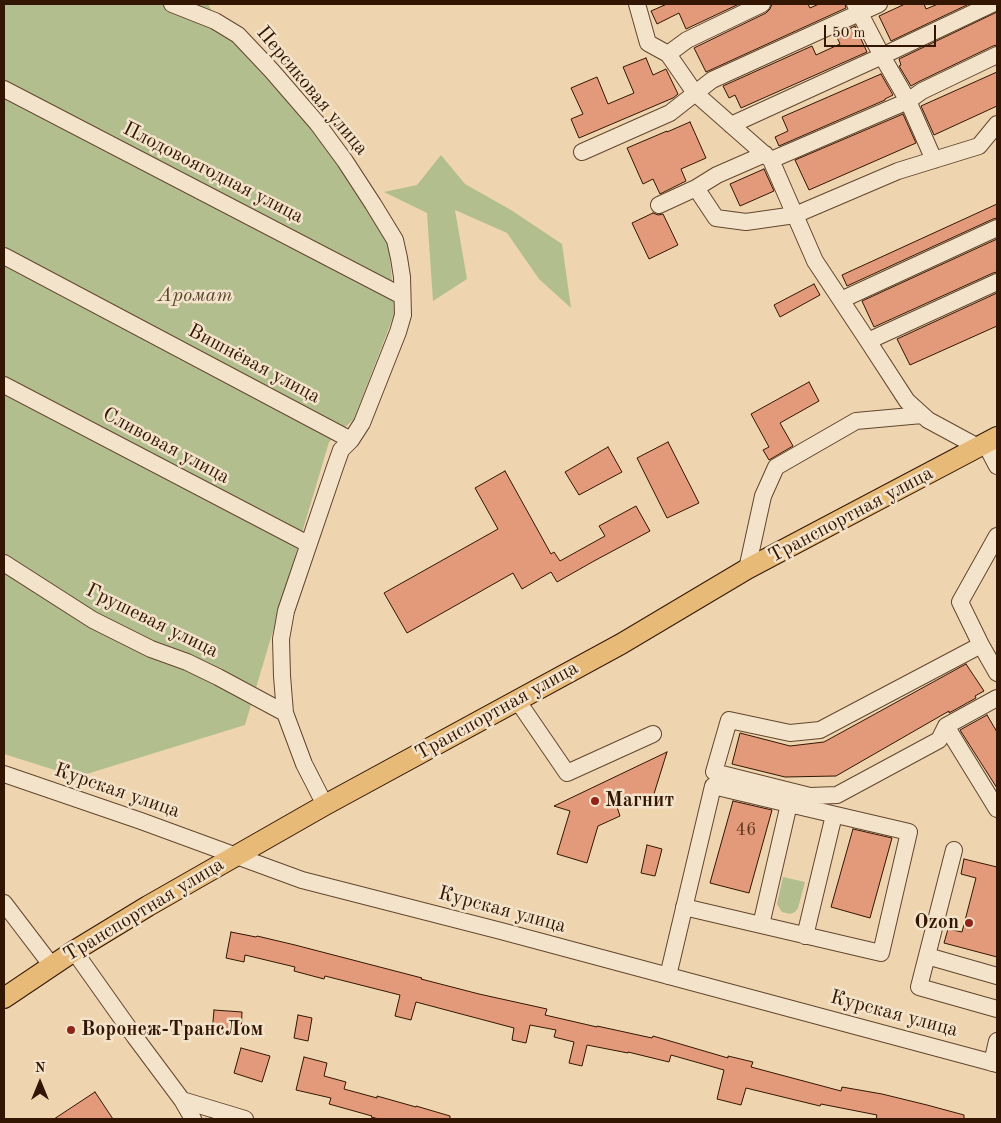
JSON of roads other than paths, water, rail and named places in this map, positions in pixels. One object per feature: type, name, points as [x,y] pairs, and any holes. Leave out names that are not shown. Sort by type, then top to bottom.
[{"type":"main road","name":"Транспортная улица","points":[[4,998],[74,951],[148,906],[325,805],[620,644],[747,570],[987,442]]},
{"type":"street","name":"Персиковая улица","points":[[172,4],[188,7],[238,35],[317,124],[345,161],[374,204],[395,240],[399,258],[402,277],[403,315],[398,332],[362,423],[342,450],[338,459],[286,611],[281,639],[285,713],[304,764],[325,805]]},
{"type":"street","points":[[639,4],[648,43],[668,54],[695,93],[768,157],[815,261],[907,402],[928,420],[987,442],[997,466]]},
{"type":"street","points":[[668,54],[687,40],[762,4]]},
{"type":"street","points":[[582,152],[670,113],[712,80],[858,8],[879,4]]},
{"type":"street","points":[[731,125],[992,4]]},
{"type":"street","points":[[858,8],[882,56],[908,101],[934,160]]},
{"type":"street","points":[[659,205],[696,188],[717,175],[768,157],[908,101],[922,91],[997,55]]},
{"type":"street","name":"Плодовоягодная улица","points":[[4,88],[402,296]]},
{"type":"street","points":[[696,188],[716,218],[746,222],[795,215],[898,171],[978,146],[997,124]]},
{"type":"street","points":[[841,300],[997,228]]},
{"type":"street","name":"Вишнёвая улица","points":[[4,256],[351,440]]},
{"type":"street","points":[[868,341],[997,282]]},
{"type":"street","name":"Сливовая улица","points":[[4,385],[308,544]]},
{"type":"street","points":[[747,570],[763,496],[776,467],[856,421],[922,415]]},
{"type":"street","points":[[997,536],[960,602],[981,645],[997,672]]},
{"type":"street","name":"Грушевая улица","points":[[4,562],[93,620],[151,649],[187,662],[210,673],[285,713]]},
{"type":"street","points":[[981,645],[820,730],[790,734],[729,720],[714,772],[810,796],[836,795],[939,740],[946,726],[997,698]]},
{"type":"street","points":[[517,700],[566,773],[653,734]]},
{"type":"street","points":[[946,726],[997,809]]},
{"type":"street","name":"Курская улица","points":[[4,774],[141,821],[302,880],[995,1063]]},
{"type":"street","points":[[668,976],[684,908],[713,786],[909,832],[880,954],[684,908]]},
{"type":"street","points":[[761,925],[789,804]]},
{"type":"street","points":[[806,936],[834,815]]},
{"type":"street","points":[[954,850],[919,987],[997,1009]]},
{"type":"street","points":[[4,903],[52,966]]},
{"type":"street","points":[[74,951],[182,1100],[193,1119]]},
{"type":"street","points":[[927,956],[997,976]]},
{"type":"street","points":[[995,1063],[997,1041]]},
{"type":"street","points":[[182,1100],[245,1119]]},
{"type":"place","name":"Магнит","points":[[595,801]]},
{"type":"place","name":"Ozon","points":[[969,923]]},
{"type":"place","name":"Воронеж-ТрансЛом","points":[[71,1030]]},
{"type":"park label","name":"Аромат","points":[[195,296]]}]
